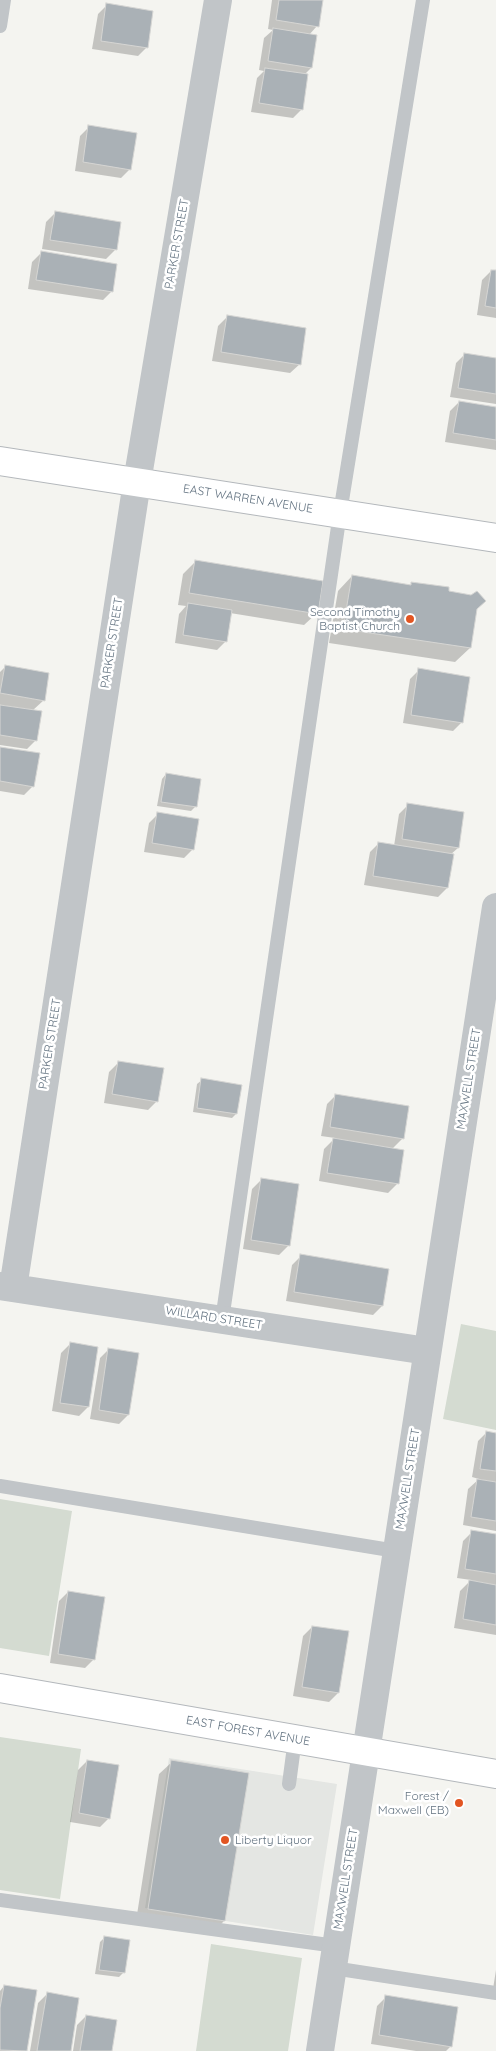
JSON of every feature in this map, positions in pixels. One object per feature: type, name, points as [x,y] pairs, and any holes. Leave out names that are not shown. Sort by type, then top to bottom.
[{"type":"main road","name":"EAST WARREN AVENUE","points":[[0,461],[496,538]]},
{"type":"main road","name":"EAST FOREST AVENUE","points":[[0,1688],[366,1750],[422,1763],[496,1774]]},
{"type":"street","name":"PARKER STREET","points":[[6,1287],[137,482],[218,0]]},
{"type":"street","name":"MAXWELL STREET","points":[[320,2051],[496,907]]},
{"type":"street","name":"WILLARD STREET","points":[[6,1287],[427,1351]]},
{"type":"lane","points":[[0,26],[4,0]]},
{"type":"lane","points":[[222,1320],[340,513],[423,0]]},
{"type":"lane","points":[[0,1486],[396,1551]]},
{"type":"lane","points":[[289,1784],[295,1739]]},
{"type":"lane","points":[[0,1900],[268,1931],[334,1957],[496,1993]]},
{"type":"shaded area","points":[[461,1324],[496,1331],[496,1430],[443,1419]]},
{"type":"shaded area","points":[[0,1499],[72,1511],[49,1656],[0,1648]]},
{"type":"shaded area","points":[[0,1737],[81,1749],[60,1899],[0,1890]]},
{"type":"shaded area","points":[[169,1758],[337,1784],[313,1935],[145,1908]]},
{"type":"shaded area","points":[[211,1944],[302,1958],[288,2051],[196,2051]]},
{"type":"building","points":[[279,0],[323,0],[319,27],[276,20]]},
{"type":"building","points":[[106,3],[153,11],[148,48],[101,41]]},
{"type":"building","points":[[273,28],[317,35],[312,68],[268,61]]},
{"type":"building","points":[[265,68],[308,74],[303,110],[259,103]]},
{"type":"building","points":[[88,125],[137,133],[131,170],[83,162]]},
{"type":"building","points":[[55,211],[121,222],[117,250],[50,240]]},
{"type":"building","points":[[41,251],[117,264],[113,292],[36,280]]},
{"type":"building","points":[[491,270],[496,270],[496,308],[485,306]]},
{"type":"building","points":[[227,315],[306,328],[301,365],[221,352]]},
{"type":"building","points":[[464,353],[496,358],[496,394],[458,388]]},
{"type":"building","points":[[459,401],[496,407],[496,440],[453,433]]},
{"type":"building","points":[[195,560],[323,581],[318,614],[189,593]]},
{"type":"building","name":"Second Timothy Baptist Church","points":[[352,575],[411,585],[411,582],[449,587],[449,591],[471,595],[477,591],[486,601],[477,609],[471,648],[343,629]]},
{"type":"building","points":[[188,603],[232,610],[227,642],[183,635]]},
{"type":"building","points":[[5,665],[49,673],[45,701],[0,693]]},
{"type":"building","points":[[418,668],[470,677],[463,723],[411,715]]},
{"type":"building","points":[[0,705],[42,711],[37,741],[0,735]]},
{"type":"building","points":[[0,747],[40,753],[34,787],[0,781]]},
{"type":"building","points":[[166,773],[201,779],[197,807],[161,802]]},
{"type":"building","points":[[407,803],[464,812],[459,848],[402,839]]},
{"type":"building","points":[[157,812],[199,819],[194,850],[152,843]]},
{"type":"building","points":[[378,842],[454,854],[448,888],[373,876]]},
{"type":"building","points":[[118,1061],[164,1068],[158,1102],[112,1094]]},
{"type":"building","points":[[201,1078],[242,1085],[237,1114],[197,1108]]},
{"type":"building","points":[[335,1094],[409,1106],[404,1139],[330,1127]]},
{"type":"building","points":[[333,1138],[404,1150],[399,1184],[327,1173]]},
{"type":"building","points":[[261,1178],[299,1184],[290,1246],[251,1240]]},
{"type":"building","points":[[300,1254],[389,1269],[383,1306],[294,1292]]},
{"type":"building","points":[[70,1342],[98,1347],[89,1407],[60,1403]]},
{"type":"building","points":[[108,1348],[139,1353],[129,1415],[99,1410]]},
{"type":"building","points":[[486,1431],[496,1433],[496,1471],[480,1469]]},
{"type":"building","points":[[477,1479],[496,1482],[496,1521],[471,1517]]},
{"type":"building","points":[[471,1530],[496,1534],[496,1574],[465,1569]]},
{"type":"building","points":[[469,1580],[496,1585],[496,1625],[463,1619]]},
{"type":"building","points":[[68,1591],[105,1597],[95,1660],[58,1654]]},
{"type":"building","points":[[312,1626],[349,1631],[339,1693],[302,1687]]},
{"type":"building","points":[[87,1760],[119,1765],[110,1819],[79,1813]]},
{"type":"building","points":[[171,1760],[249,1773],[225,1921],[148,1909]]},
{"type":"building","points":[[104,1936],[130,1940],[125,1973],[99,1970]]},
{"type":"building","points":[[4,1985],[37,1990],[27,2051],[0,2050],[0,2008]]},
{"type":"building","points":[[47,1992],[79,1998],[71,2051],[37,2051]]},
{"type":"building","points":[[385,1995],[458,2007],[452,2047],[379,2035]]},
{"type":"building","points":[[86,2015],[117,2020],[112,2051],[80,2051]]},
{"type":"place","name":"Second Timothy Baptist Church","points":[[410,619]]},
{"type":"place","name":"Forest / Maxwell (EB)","points":[[459,1803]]},
{"type":"place","name":"Liberty Liquor","points":[[225,1840]]}]
